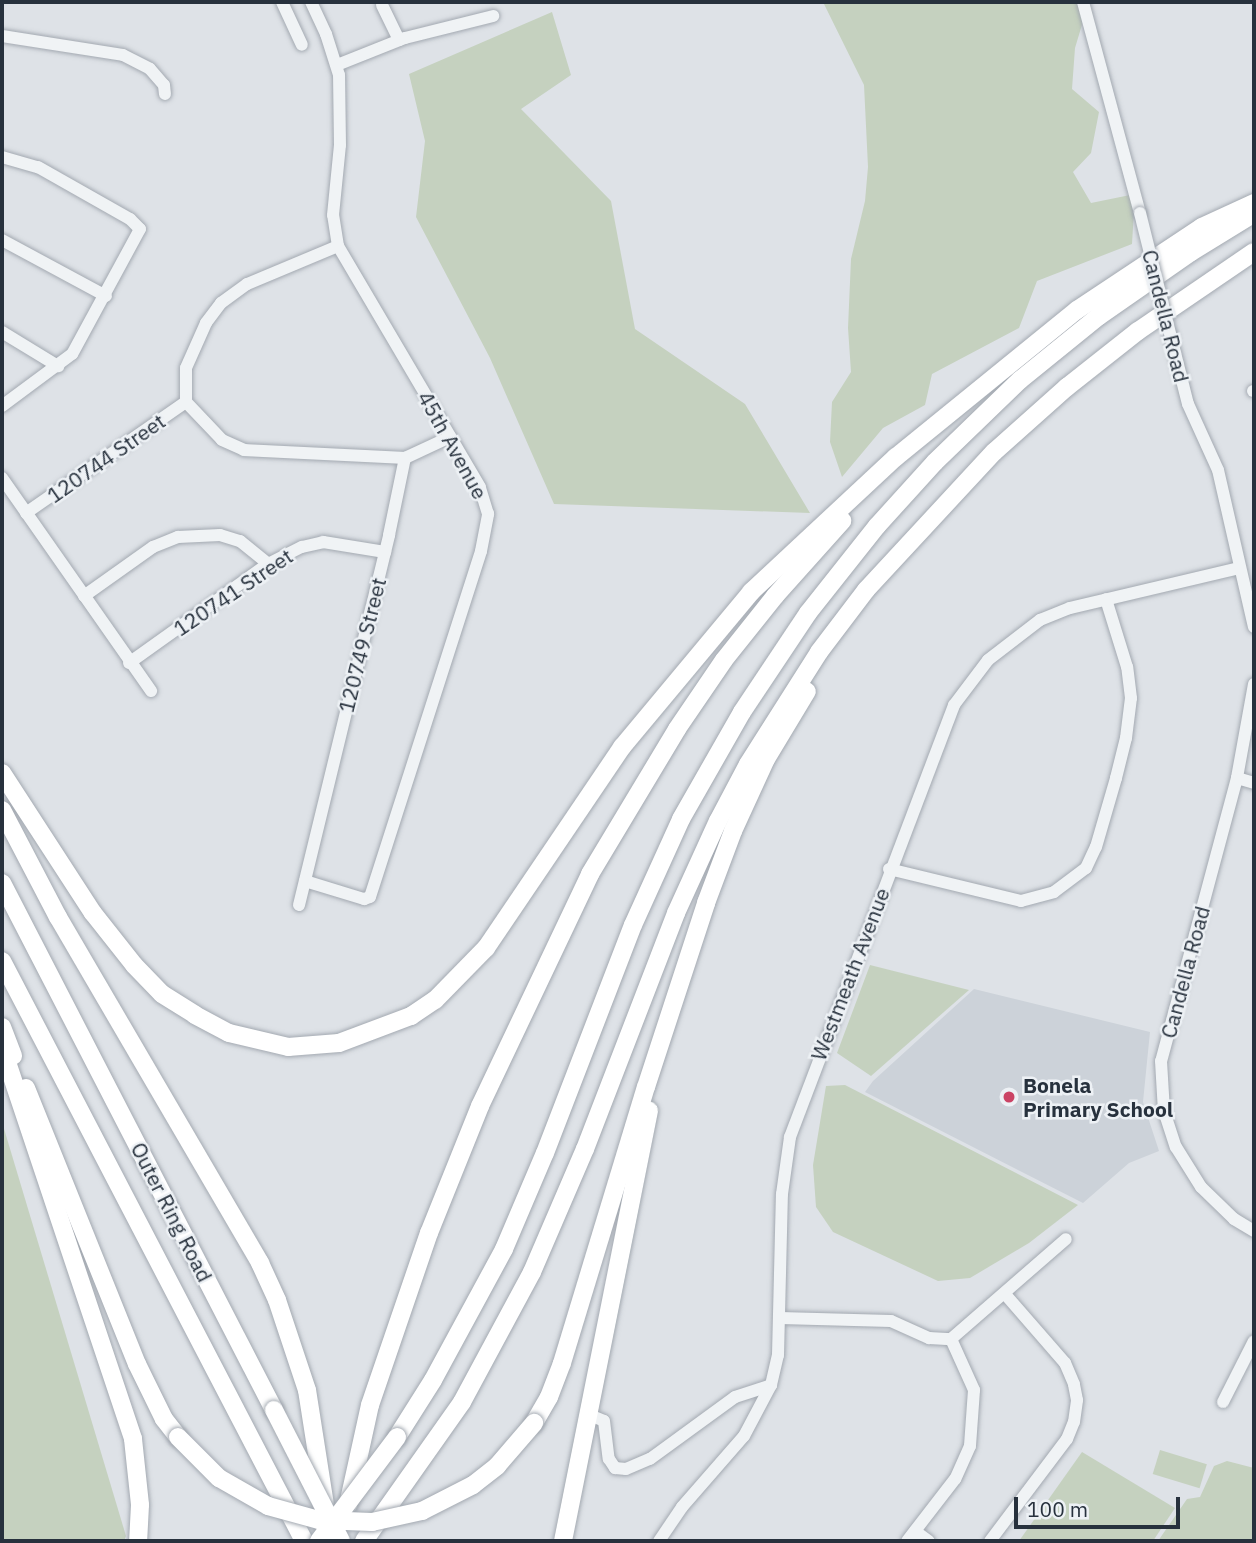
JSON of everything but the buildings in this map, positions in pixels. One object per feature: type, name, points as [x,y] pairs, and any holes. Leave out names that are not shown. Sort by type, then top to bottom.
[{"type":"highway","points":[[2,773],[93,913],[134,965],[162,994],[218,1027],[258,1042],[288,1047],[339,1043],[411,1016],[435,1000],[464,974],[486,948],[622,747],[751,592],[939,420],[1077,310],[1202,227],[1254,203]]},
{"type":"highway","points":[[322,1541],[397,1437],[446,1359],[504,1249],[545,1153],[633,925],[681,819],[742,712],[808,613],[877,526],[935,462],[1020,380],[1100,316],[1191,252],[1254,213]]},
{"type":"highway","points":[[364,1541],[433,1446],[487,1359],[532,1272],[585,1149],[676,914],[718,821],[761,743],[819,652],[891,562],[994,452],[1067,387],[1138,331],[1254,252]]},
{"type":"highway","points":[[343,1541],[356,1463],[370,1405],[429,1233],[480,1105],[590,874],[677,729],[724,660],[824,540],[939,420]]},
{"type":"highway","points":[[2,1027],[137,1364],[164,1419],[178,1437],[219,1478],[268,1506],[319,1520],[372,1522],[422,1511],[464,1491],[497,1466],[534,1423],[549,1397],[706,903],[733,831],[766,759],[832,653],[871,601],[891,562]]},
{"type":"highway","points":[[2,810],[58,917],[260,1263],[277,1300],[307,1390],[326,1513],[322,1541]]},
{"type":"highway","name":"Outer Ring Road","points":[[2,883],[343,1541]]},
{"type":"highway","name":"Outer Ring Road","points":[[2,961],[304,1541]]},
{"type":"highway","points":[[564,1541],[587,1414],[666,1029]]},
{"type":"highway","points":[[2,1046],[134,1439],[140,1504],[138,1541]]},
{"type":"street","points":[[282,2],[302,45]]},
{"type":"street","name":"45th Avenue","points":[[305,881],[369,898],[413,769],[487,527],[488,513],[483,494],[338,246],[333,215],[341,114],[337,65],[311,2]]},
{"type":"street","name":"Candella Road","points":[[1083,2],[1188,404],[1218,470],[1254,627]]},
{"type":"street","points":[[382,5],[399,40]]},
{"type":"street","points":[[337,65],[399,40],[494,16]]},
{"type":"street","points":[[2,36],[124,55],[150,69],[164,85],[165,94]]},
{"type":"street","points":[[2,157],[38,167],[130,219],[140,229],[78,346],[58,366],[2,406]]},
{"type":"street","points":[[2,240],[106,296]]},
{"type":"street","points":[[338,246],[247,284],[221,303],[206,323],[186,368],[186,402],[222,440],[244,450],[405,458],[450,437]]},
{"type":"street","points":[[2,332],[58,366]]},
{"type":"street","name":"120744 Street","points":[[26,513],[186,402]]},
{"type":"street","name":"120749 Street","points":[[299,905],[385,552],[405,458]]},
{"type":"street","points":[[2,478],[151,691]]},
{"type":"street","points":[[84,596],[153,547],[178,537],[220,535],[240,541],[268,564]]},
{"type":"street","name":"120741 Street","points":[[130,663],[268,564],[302,547],[323,542],[385,552]]},
{"type":"street","name":"Westmeath Avenue","points":[[659,1541],[682,1507],[744,1436],[771,1385],[778,1355],[782,1194],[790,1137],[889,869],[946,722],[963,690],[988,660],[1040,620],[1070,608],[1239,568]]},
{"type":"street","points":[[889,869],[1021,901],[1054,892],[1086,868],[1096,848],[1116,778],[1126,738],[1131,698],[1127,667],[1106,599]]},
{"type":"street","name":"Candella Road","points":[[1254,684],[1237,778],[1161,1061],[1164,1111],[1176,1147],[1188,1168],[1221,1207],[1254,1231]]},
{"type":"street","points":[[1237,778],[1254,783]]},
{"type":"street","points":[[780,1318],[891,1321],[929,1338],[951,1339],[1066,1239]]},
{"type":"street","points":[[990,1541],[1067,1439],[1074,1422],[1077,1400],[1065,1363],[1005,1294]]},
{"type":"street","points":[[929,1541],[911,1536],[955,1479],[970,1446],[974,1390],[951,1339]]},
{"type":"street","points":[[1223,1402],[1254,1341]]},
{"type":"street","points":[[587,1414],[604,1421],[608,1459],[615,1468],[626,1469],[650,1459],[735,1397],[771,1385]]},
{"type":"shaded area","name":"Bonela Primary School","points":[[974,989],[1150,1032],[1143,1102],[1159,1151],[1129,1163],[1083,1203],[865,1092],[873,1081]]},
{"type":"green space","points":[[823,2],[1076,2],[1084,18],[1075,48],[1072,89],[1099,112],[1091,153],[1073,172],[1091,203],[1135,194],[1132,244],[1037,281],[1019,328],[932,374],[925,405],[883,428],[842,477],[830,442],[832,402],[851,372],[848,328],[851,259],[865,201],[868,167],[864,85]]},
{"type":"green space","points":[[552,12],[571,75],[521,109],[611,201],[635,329],[745,404],[810,513],[554,504],[490,358],[416,217],[425,141],[409,74]]},
{"type":"green space","points":[[870,965],[969,990],[871,1076],[837,1053]]},
{"type":"green space","points":[[845,1085],[1078,1205],[1029,1243],[970,1278],[938,1281],[833,1232],[816,1207],[813,1165],[826,1086]]},
{"type":"green space","points":[[2,1122],[126,1536],[124,1541],[2,1541]]},
{"type":"green space","points":[[1160,1450],[1207,1464],[1200,1488],[1153,1474]]},
{"type":"green space","points":[[1082,1452],[1175,1508],[1153,1541],[1019,1541]]},
{"type":"green space","points":[[1227,1461],[1254,1468],[1254,1541],[1158,1541],[1187,1499],[1200,1497],[1214,1466]]},
{"type":"place","name":"Bonela Primary School","points":[[1009,1097]]}]
